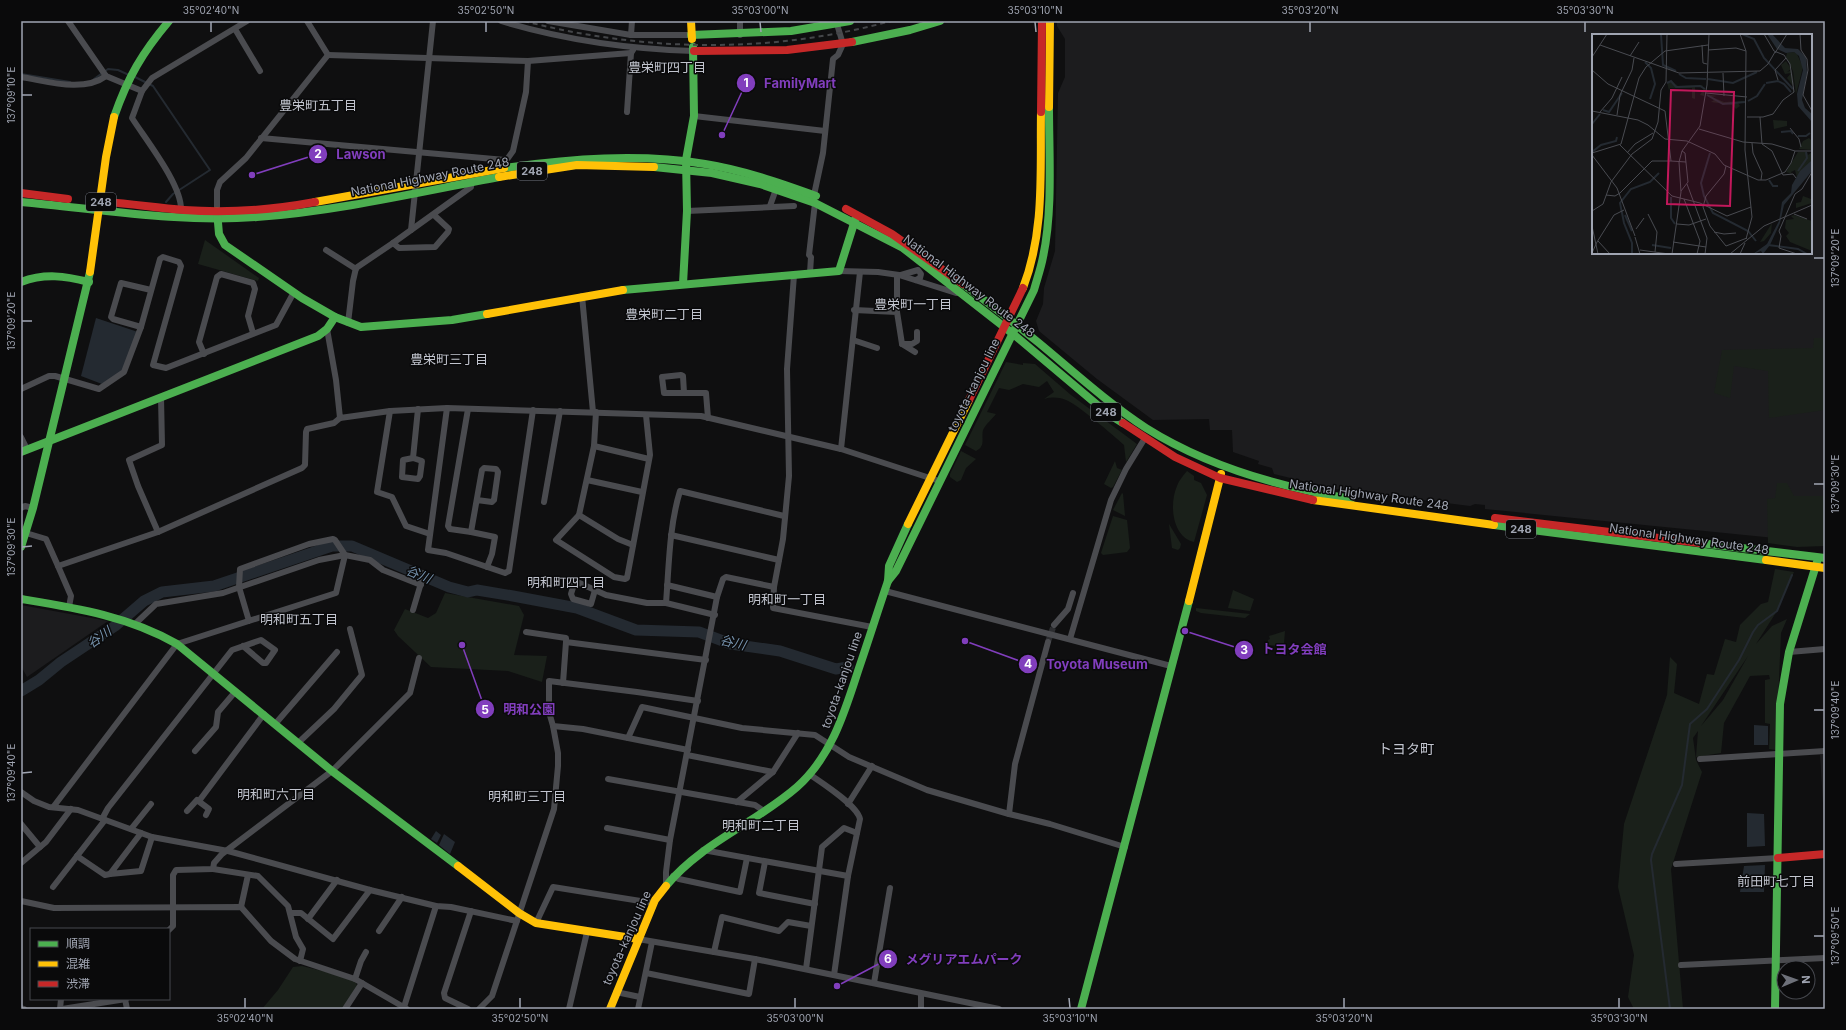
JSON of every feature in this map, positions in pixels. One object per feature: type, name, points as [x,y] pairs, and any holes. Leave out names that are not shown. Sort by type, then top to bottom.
[{"type":"main road","points":[[21,547],[33,508],[49,439],[66,380],[89,282],[99,205],[113,120],[126,84],[148,46],[169,21]]},
{"type":"main road","points":[[683,284],[687,211],[686,164],[694,116],[693,43],[691,21]]},
{"type":"main road","points":[[693,43],[740,35],[799,31],[850,21]]},
{"type":"main road","points":[[693,43],[726,52],[843,44],[916,29],[940,21]]},
{"type":"main road","name":"toyota-kanjou line","points":[[610,1009],[653,903],[666,884],[703,850],[764,811],[797,786],[809,774],[831,744],[840,724],[885,591],[892,559],[1023,289],[1031,267],[1040,221],[1042,21]]},
{"type":"main road","name":"toyota-kanjou line","points":[[888,581],[896,571],[1034,290],[1043,258],[1046,238],[1049,184],[1050,21]]},
{"type":"main road","name":"National Highway Route 248","points":[[21,202],[99,205],[181,210],[217,214],[273,216],[306,212],[417,187],[500,164],[606,156],[747,171],[783,182],[815,199],[906,241],[1009,318],[1090,385],[1136,420],[1189,451],[1222,465],[1278,483],[1336,497],[1822,558]]},
{"type":"main road","name":"National Highway Route 248","points":[[417,187],[470,181],[578,165],[647,166],[686,164],[712,173],[815,199]]},
{"type":"main road","name":"National Highway Route 248","points":[[21,193],[180,217],[217,214]]},
{"type":"main road","points":[[217,214],[220,240],[225,245],[294,292],[335,317],[361,327],[452,320],[618,290],[839,271],[856,218]]},
{"type":"main road","name":"National Highway Route 248","points":[[856,218],[903,248],[1012,333],[1107,413],[1175,457],[1220,478],[1277,493],[1330,504],[1825,568]]},
{"type":"main road","points":[[21,282],[40,276],[53,274],[89,282]]},
{"type":"main road","points":[[24,450],[49,439],[318,336],[327,329],[335,317]]},
{"type":"main road","points":[[1081,1009],[1125,847],[1220,478],[1222,465]]},
{"type":"main road","points":[[1776,960],[1780,704],[1789,652],[1816,567],[1822,558]]},
{"type":"main road","points":[[21,599],[115,617],[153,630],[176,644],[213,675],[264,714],[332,771],[519,913],[536,923],[638,939]]},
{"type":"main road","points":[[1778,858],[1825,854]]},
{"type":"main road","points":[[1775,1009],[1776,961]]},
{"type":"street","points":[[68,21],[106,76],[142,91]]},
{"type":"street","points":[[181,210],[180,197],[174,184],[132,118],[142,91],[152,78],[247,21]]},
{"type":"street","points":[[307,21],[328,56]]},
{"type":"street","points":[[411,230],[417,187],[428,59],[433,21]]},
{"type":"street","points":[[501,21],[578,40],[632,51]]},
{"type":"street","points":[[548,21],[631,35],[693,43]]},
{"type":"street","points":[[631,35],[632,21]]},
{"type":"street","points":[[740,21],[740,35]]},
{"type":"street","points":[[810,273],[811,257],[809,255],[815,199],[833,60],[838,55],[843,44],[843,40],[836,23]]},
{"type":"street","points":[[235,29],[260,71]]},
{"type":"street","points":[[328,56],[528,61],[632,51],[693,43]]},
{"type":"street","points":[[627,112],[632,51]]},
{"type":"street","points":[[217,214],[217,190],[220,182],[246,158],[328,56]]},
{"type":"street","points":[[261,138],[419,153],[500,164],[508,158],[513,151],[526,92],[528,61]]},
{"type":"street","points":[[21,78],[79,85],[99,81],[106,76]]},
{"type":"street","points":[[694,116],[825,131]]},
{"type":"street","points":[[348,323],[356,268],[471,188],[470,181]]},
{"type":"street","points":[[770,206],[776,189]]},
{"type":"street","points":[[687,211],[794,206]]},
{"type":"street","points":[[394,243],[399,248],[435,247],[448,232],[448,229],[434,215]]},
{"type":"street","points":[[326,250],[356,268]]},
{"type":"street","points":[[21,389],[49,376],[55,376],[99,389],[124,372],[140,327],[160,259],[163,257],[179,262],[181,266],[152,365],[166,368],[276,325],[294,292]]},
{"type":"street","points":[[898,275],[918,270],[921,274],[920,278],[916,280]]},
{"type":"street","points":[[839,271],[898,275],[961,294]]},
{"type":"street","points":[[841,449],[853,340],[854,310],[860,272]]},
{"type":"street","points":[[204,354],[199,342],[217,278],[221,274],[253,283],[255,289],[248,316],[253,333]]},
{"type":"street","points":[[794,275],[787,369],[789,476],[779,560],[774,587],[773,608],[872,627]]},
{"type":"street","points":[[898,275],[898,312],[902,344],[908,350],[915,352]]},
{"type":"street","points":[[140,327],[113,319],[111,317],[121,283],[124,282],[151,290]]},
{"type":"street","points":[[582,296],[594,412],[594,446],[579,515],[556,540],[614,577],[625,579],[627,578],[649,459],[646,415]]},
{"type":"street","points":[[854,310],[898,312]]},
{"type":"street","points":[[327,329],[336,380],[340,418]]},
{"type":"street","points":[[902,344],[912,344],[917,341],[917,332]]},
{"type":"street","points":[[853,340],[877,348]]},
{"type":"street","points":[[684,393],[683,376],[662,377],[664,394],[706,393],[708,418]]},
{"type":"street","points":[[158,532],[135,479],[129,460],[162,445],[161,397]]},
{"type":"street","points":[[58,566],[158,532],[302,468],[305,465],[307,429],[334,423],[340,418],[390,411],[447,408],[594,412],[708,418],[841,449],[931,477],[939,481]]},
{"type":"street","points":[[447,408],[428,550],[446,552],[505,573],[509,571],[533,410]]},
{"type":"street","points":[[413,458],[418,409]]},
{"type":"street","points":[[468,409],[448,526],[450,529],[495,538],[492,554],[487,567]]},
{"type":"street","points":[[390,411],[377,492],[392,497],[406,526],[430,534]]},
{"type":"street","points":[[544,502],[560,411]]},
{"type":"street","points":[[21,437],[24,450]]},
{"type":"street","points":[[1070,639],[1111,500],[1126,469],[1145,438]]},
{"type":"street","points":[[594,446],[649,459]]},
{"type":"street","points":[[471,532],[482,470],[484,468],[496,469],[498,472],[494,500],[492,502],[477,500]]},
{"type":"street","points":[[587,480],[642,492]]},
{"type":"street","points":[[666,603],[674,510],[680,491],[784,516]]},
{"type":"street","points":[[21,508],[25,506],[33,508]]},
{"type":"street","points":[[579,515],[618,539],[633,545]]},
{"type":"street","points":[[26,533],[46,539],[71,596],[69,607]]},
{"type":"street","points":[[671,536],[779,560]]},
{"type":"street","points":[[54,806],[176,644],[250,621],[336,593],[343,552],[335,540],[333,539],[309,544],[240,569],[239,585],[250,621]]},
{"type":"street","points":[[134,623],[156,604],[201,598],[343,552],[370,560],[383,570],[421,583]]},
{"type":"street","points":[[413,610],[424,573]]},
{"type":"street","points":[[666,884],[670,840],[710,643],[717,597],[723,579],[726,577],[774,587]]},
{"type":"street","points":[[667,585],[717,597]]},
{"type":"street","points":[[595,590],[606,595],[647,603],[666,603],[714,615]]},
{"type":"street","points":[[885,591],[1171,666]]},
{"type":"street","points":[[1054,625],[1068,609],[1074,593]]},
{"type":"street","points":[[298,743],[334,709],[362,675],[350,629]]},
{"type":"street","points":[[526,632],[566,638],[563,683]]},
{"type":"street","points":[[53,887],[104,819],[108,808],[232,650],[243,646],[264,641],[274,650],[274,653],[266,663],[263,663],[243,646]]},
{"type":"street","points":[[566,642],[706,660]]},
{"type":"street","points":[[1009,814],[1015,764],[1048,642]]},
{"type":"street","points":[[1789,652],[1825,649]]},
{"type":"street","points":[[276,724],[336,652]]},
{"type":"street","points":[[212,868],[214,863],[222,854],[228,851],[274,814],[332,771],[410,693],[419,658]]},
{"type":"street","points":[[479,1009],[492,996],[554,809],[558,753],[549,712],[549,681],[698,701]]},
{"type":"street","points":[[195,751],[216,727],[218,712],[235,692]]},
{"type":"street","points":[[628,738],[642,707],[742,728],[815,735],[849,757],[927,790],[1009,814],[1050,824],[1125,847]]},
{"type":"street","points":[[187,811],[197,800],[198,801],[264,714]]},
{"type":"street","points":[[553,726],[583,729],[628,738],[773,772]]},
{"type":"street","points":[[737,802],[773,772],[798,734]]},
{"type":"street","points":[[1700,759],[1825,751]]},
{"type":"street","points":[[848,804],[872,766]]},
{"type":"street","points":[[809,774],[848,804],[859,814],[860,819],[848,876],[834,975]]},
{"type":"street","points":[[608,779],[755,805],[764,811]]},
{"type":"street","points":[[21,792],[34,801],[49,807],[54,806],[71,809],[104,819],[152,837],[228,851],[370,890],[436,906],[472,911],[517,921]]},
{"type":"street","points":[[198,801],[209,809],[206,815]]},
{"type":"street","points":[[131,829],[151,804]]},
{"type":"street","points":[[21,863],[40,847],[71,809]]},
{"type":"street","points":[[21,824],[40,847]]},
{"type":"street","points":[[607,828],[670,840]]},
{"type":"street","points":[[806,969],[822,847],[844,828],[857,833]]},
{"type":"street","points":[[110,874],[141,833]]},
{"type":"street","points":[[77,856],[104,875],[140,871],[152,837]]},
{"type":"street","points":[[703,850],[848,876]]},
{"type":"street","points":[[673,876],[679,880],[740,892],[747,858]]},
{"type":"street","points":[[1676,864],[1778,858]]},
{"type":"street","points":[[766,862],[759,893],[815,904]]},
{"type":"street","points":[[170,929],[172,926],[173,875],[176,870],[212,868],[258,876],[288,906],[296,937],[303,949],[300,961]]},
{"type":"street","points":[[241,907],[248,875]]},
{"type":"street","points":[[308,919],[337,880]]},
{"type":"street","points":[[536,923],[553,887],[653,903]]},
{"type":"street","points":[[874,983],[890,888]]},
{"type":"street","points":[[329,945],[370,890]]},
{"type":"street","points":[[379,931],[402,897]]},
{"type":"street","points":[[21,901],[54,908],[241,907],[271,941],[300,961],[355,979],[405,1008],[436,906]]},
{"type":"street","points":[[468,1009],[445,998],[444,992],[472,911]]},
{"type":"street","points":[[291,913],[300,913],[334,939]]},
{"type":"street","points":[[714,952],[722,917],[779,931],[788,922],[811,926]]},
{"type":"street","points":[[569,1009],[587,932]]},
{"type":"street","points":[[638,939],[755,959],[999,1009]]},
{"type":"street","points":[[638,1009],[652,942]]},
{"type":"street","points":[[355,979],[361,961],[366,952]]},
{"type":"street","points":[[1792,960],[1825,958]]},
{"type":"street","points":[[646,973],[748,994],[755,959]]},
{"type":"street","points":[[1681,965],[1776,961]]},
{"type":"street","points":[[345,1009],[362,983]]},
{"type":"street","points":[[616,992],[640,997]]},
{"type":"street","points":[[921,1009],[922,994]]},
{"type":"street","points":[[61,1009],[120,1000]]},
{"type":"street","points":[[967,1009],[968,1002]]},
{"type":"shaded area","points":[[1057,21],[1825,21],[1825,543],[1485,509],[1485,505],[1475,504],[1470,506],[1336,489],[1274,474],[1272,468],[1258,464],[1259,461],[1233,452],[1232,430],[1210,430],[1209,419],[1153,420],[1097,379],[1039,331],[1036,321],[1043,304],[1044,288],[1055,251],[1058,93],[1065,77],[1065,39],[1057,26]]},
{"type":"shaded area","points":[[205,240],[259,278],[258,281],[198,264]]},
{"type":"shaded area","points":[[96,318],[138,332],[124,370],[102,384],[81,376]]},
{"type":"shaded area","points":[[1814,338],[1825,338],[1825,410],[1769,418],[1768,371],[1734,366],[1730,398],[1714,393],[1722,350],[1813,348]]},
{"type":"shaded area","points":[[1006,362],[1023,365],[1023,363],[1035,364],[1071,395],[1137,444],[1126,462],[1124,445],[1086,413],[1071,402],[1060,398],[1044,399],[1054,392],[1047,381],[1039,387],[1023,384],[1009,390],[999,388],[987,412],[996,414],[983,430],[981,447],[976,451],[965,445]]},
{"type":"shaded area","points":[[961,451],[976,459],[966,468],[961,480],[957,482],[950,477],[950,474]]},
{"type":"shaded area","points":[[1115,461],[1117,468],[1122,470],[1111,488],[1104,484]]},
{"type":"shaded area","points":[[1187,471],[1194,476],[1194,480],[1201,483],[1207,495],[1194,542],[1181,534],[1174,519],[1173,510],[1173,502],[1177,486]]},
{"type":"shaded area","points":[[1777,483],[1787,483],[1794,496],[1825,496],[1825,546],[1797,547],[1768,543],[1767,499],[1775,498]]},
{"type":"shaded area","points":[[1122,493],[1123,494],[1125,516],[1113,510]]},
{"type":"shaded area","points":[[1113,516],[1127,520],[1130,548],[1127,552],[1103,555],[1101,553]]},
{"type":"shaded area","points":[[1169,524],[1181,544],[1178,550],[1172,548]]},
{"type":"shaded area","points":[[1775,569],[1794,572],[1777,611],[1756,644],[1772,626],[1787,619],[1781,633],[1776,750],[1769,749],[1770,724],[1765,723],[1765,680],[1770,679],[1769,675],[1750,676],[1724,723],[1721,753],[1696,757],[1698,731],[1693,738],[1696,760],[1702,772],[1671,869],[1683,1009],[1634,1009],[1628,997],[1634,955],[1618,887],[1624,824],[1667,695],[1670,657],[1677,664],[1674,693],[1699,704],[1707,674],[1714,675],[1725,639],[1736,642],[1740,625],[1761,604],[1768,602]],"holes":[[[1748,656],[1723,700],[1701,726]]]},
{"type":"shaded area","points":[[1233,590],[1254,599],[1250,611],[1228,608]]},
{"type":"shaded area","points":[[445,593],[519,606],[524,615],[514,655],[547,656],[542,682],[508,671],[431,667],[398,636],[394,630],[405,609],[428,618],[436,613]]},
{"type":"shaded area","points":[[21,605],[108,621],[27,677],[21,666]]},
{"type":"shaded area","points":[[1196,608],[1250,614],[1245,618],[1201,613],[1196,611]]},
{"type":"shaded area","points":[[1285,631],[1284,643],[1281,646],[1268,645],[1268,640],[1270,639],[1269,636]]},
{"type":"shaded area","points":[[1754,725],[1768,726],[1768,745],[1754,745]]},
{"type":"shaded area","points":[[1825,754],[1825,836],[1820,755]]},
{"type":"shaded area","points":[[1747,813],[1764,814],[1765,846],[1747,847]]},
{"type":"shaded area","points":[[436,831],[441,835],[437,843],[431,839]]},
{"type":"shaded area","points":[[444,834],[455,842],[450,854],[439,845]]},
{"type":"shaded area","points":[[1765,865],[1764,892],[1740,892],[1744,866]]},
{"type":"shaded area","points":[[302,966],[355,979],[357,986],[342,1009],[262,1009],[278,990],[293,967]]},
{"type":"waterway","points":[[94,79],[108,69],[118,70],[129,75]]},
{"type":"waterway","points":[[21,74],[70,82]]},
{"type":"waterway","points":[[133,76],[153,86],[210,170],[173,194],[166,202]]},
{"type":"waterway","name":"谷川","points":[[21,691],[115,626],[144,601],[162,592],[214,586],[332,546],[352,546],[449,587],[468,592],[477,590],[577,608],[636,630],[699,632],[731,644],[780,651],[836,669],[848,667]]},
{"type":"waterway","points":[[1670,1009],[1651,860],[1652,854],[1682,785],[1690,724],[1707,709],[1739,660],[1758,625],[1777,611],[1792,575]]},
{"type":"tunnel","points":[[1048,642],[1054,625]]},
{"type":"railway","points":[[524,21],[615,39],[708,45],[754,44],[800,39],[846,32],[891,21]]},
{"type":"traffic: fast","points":[[114,117],[130,77],[143,55],[169,21]]},
{"type":"traffic: fast","points":[[691,35],[791,31],[850,21]]},
{"type":"traffic: fast","points":[[852,42],[910,30],[940,21]]},
{"type":"traffic: fast","points":[[683,284],[687,211],[686,160],[694,116],[693,47]]},
{"type":"traffic: fast","points":[[888,581],[896,571],[1034,290],[1042,261],[1048,221],[1050,183],[1049,107]]},
{"type":"traffic: fast","points":[[504,168],[604,158],[680,161],[705,164],[747,173],[816,196]]},
{"type":"traffic: fast","points":[[654,167],[712,173],[760,184],[815,203],[903,248],[1012,333],[1107,413],[1123,423]]},
{"type":"traffic: fast","points":[[21,202],[169,217],[257,217],[348,206],[499,177]]},
{"type":"traffic: fast","points":[[217,211],[219,234],[225,245],[302,298],[335,317],[361,327],[452,320],[487,314]]},
{"type":"traffic: fast","points":[[623,290],[839,271],[856,217]]},
{"type":"traffic: fast","points":[[21,547],[33,508],[90,272]]},
{"type":"traffic: fast","points":[[21,282],[47,276],[72,278],[89,282]]},
{"type":"traffic: fast","points":[[963,284],[1039,343],[1118,408],[1146,428],[1170,442],[1194,454],[1245,474],[1271,482],[1351,499]]},
{"type":"traffic: fast","points":[[21,452],[318,336],[327,329],[335,317]]},
{"type":"traffic: fast","points":[[666,886],[695,857],[764,812],[797,787],[809,775],[819,761],[836,732],[888,581],[889,566],[908,524]]},
{"type":"traffic: fast","points":[[1494,525],[1766,560]]},
{"type":"traffic: fast","points":[[1700,543],[1825,558]]},
{"type":"traffic: fast","points":[[1775,1009],[1780,704],[1789,652],[1817,562]]},
{"type":"traffic: fast","points":[[21,599],[101,614],[140,626],[177,644],[332,771],[458,866]]},
{"type":"traffic: fast","points":[[1081,1009],[1189,601]]},
{"type":"traffic: slow","points":[[691,21],[692,39]]},
{"type":"traffic: slow","points":[[1049,107],[1050,21]]},
{"type":"traffic: slow","points":[[1023,288],[1035,245],[1038,223],[1041,179],[1041,112]]},
{"type":"traffic: slow","points":[[90,272],[106,157],[114,117]]},
{"type":"traffic: slow","points":[[499,177],[577,165],[654,167]]},
{"type":"traffic: slow","points":[[315,202],[504,168]]},
{"type":"traffic: slow","points":[[487,314],[623,290]]},
{"type":"traffic: slow","points":[[908,524],[969,400]]},
{"type":"traffic: slow","points":[[1189,601],[1221,474]]},
{"type":"traffic: slow","points":[[1313,500],[1494,525]]},
{"type":"traffic: slow","points":[[1766,560],[1825,568]]},
{"type":"traffic: slow","points":[[458,866],[519,913],[536,923],[638,939]]},
{"type":"traffic: slow","points":[[610,1009],[655,900],[666,886]]},
{"type":"traffic: jam","points":[[1041,112],[1042,21]]},
{"type":"traffic: jam","points":[[694,51],[787,50],[852,42]]},
{"type":"traffic: jam","points":[[21,193],[68,199]]},
{"type":"traffic: jam","points":[[107,202],[184,210],[217,211],[266,209],[315,202]]},
{"type":"traffic: jam","points":[[846,209],[892,234],[963,284]]},
{"type":"traffic: jam","points":[[969,400],[1023,288]]},
{"type":"traffic: jam","points":[[1123,423],[1175,457],[1220,478],[1313,500]]},
{"type":"traffic: jam","points":[[1495,518],[1700,543]]},
{"type":"traffic: jam","points":[[1778,858],[1825,854]]},
{"type":"place","name":"FamilyMart","points":[[722,135]]},
{"type":"place","name":"Lawson","points":[[252,175]]},
{"type":"place","name":"トヨタ会館","points":[[1185,631]]},
{"type":"place","name":"Toyota Museum","points":[[965,641]]},
{"type":"place","name":"明和公園","points":[[462,645]]},
{"type":"place","name":"メグリアエムパーク","points":[[837,986]]},
{"type":"district","name":"豊栄町四丁目","points":[[667,67]]},
{"type":"district","name":"豊栄町五丁目","points":[[318,105]]},
{"type":"district","name":"豊栄町一丁目","points":[[913,304]]},
{"type":"district","name":"豊栄町二丁目","points":[[664,314]]},
{"type":"district","name":"豊栄町三丁目","points":[[449,359]]},
{"type":"district","name":"明和町四丁目","points":[[566,582]]},
{"type":"district","name":"明和町一丁目","points":[[787,599]]},
{"type":"district","name":"明和町五丁目","points":[[299,619]]},
{"type":"district","name":"トヨタ町","points":[[1406,749]]},
{"type":"district","name":"明和町六丁目","points":[[276,794]]},
{"type":"district","name":"明和町三丁目","points":[[527,796]]},
{"type":"district","name":"明和町二丁目","points":[[761,825]]},
{"type":"district","name":"前田町七丁目","points":[[1776,881]]}]
